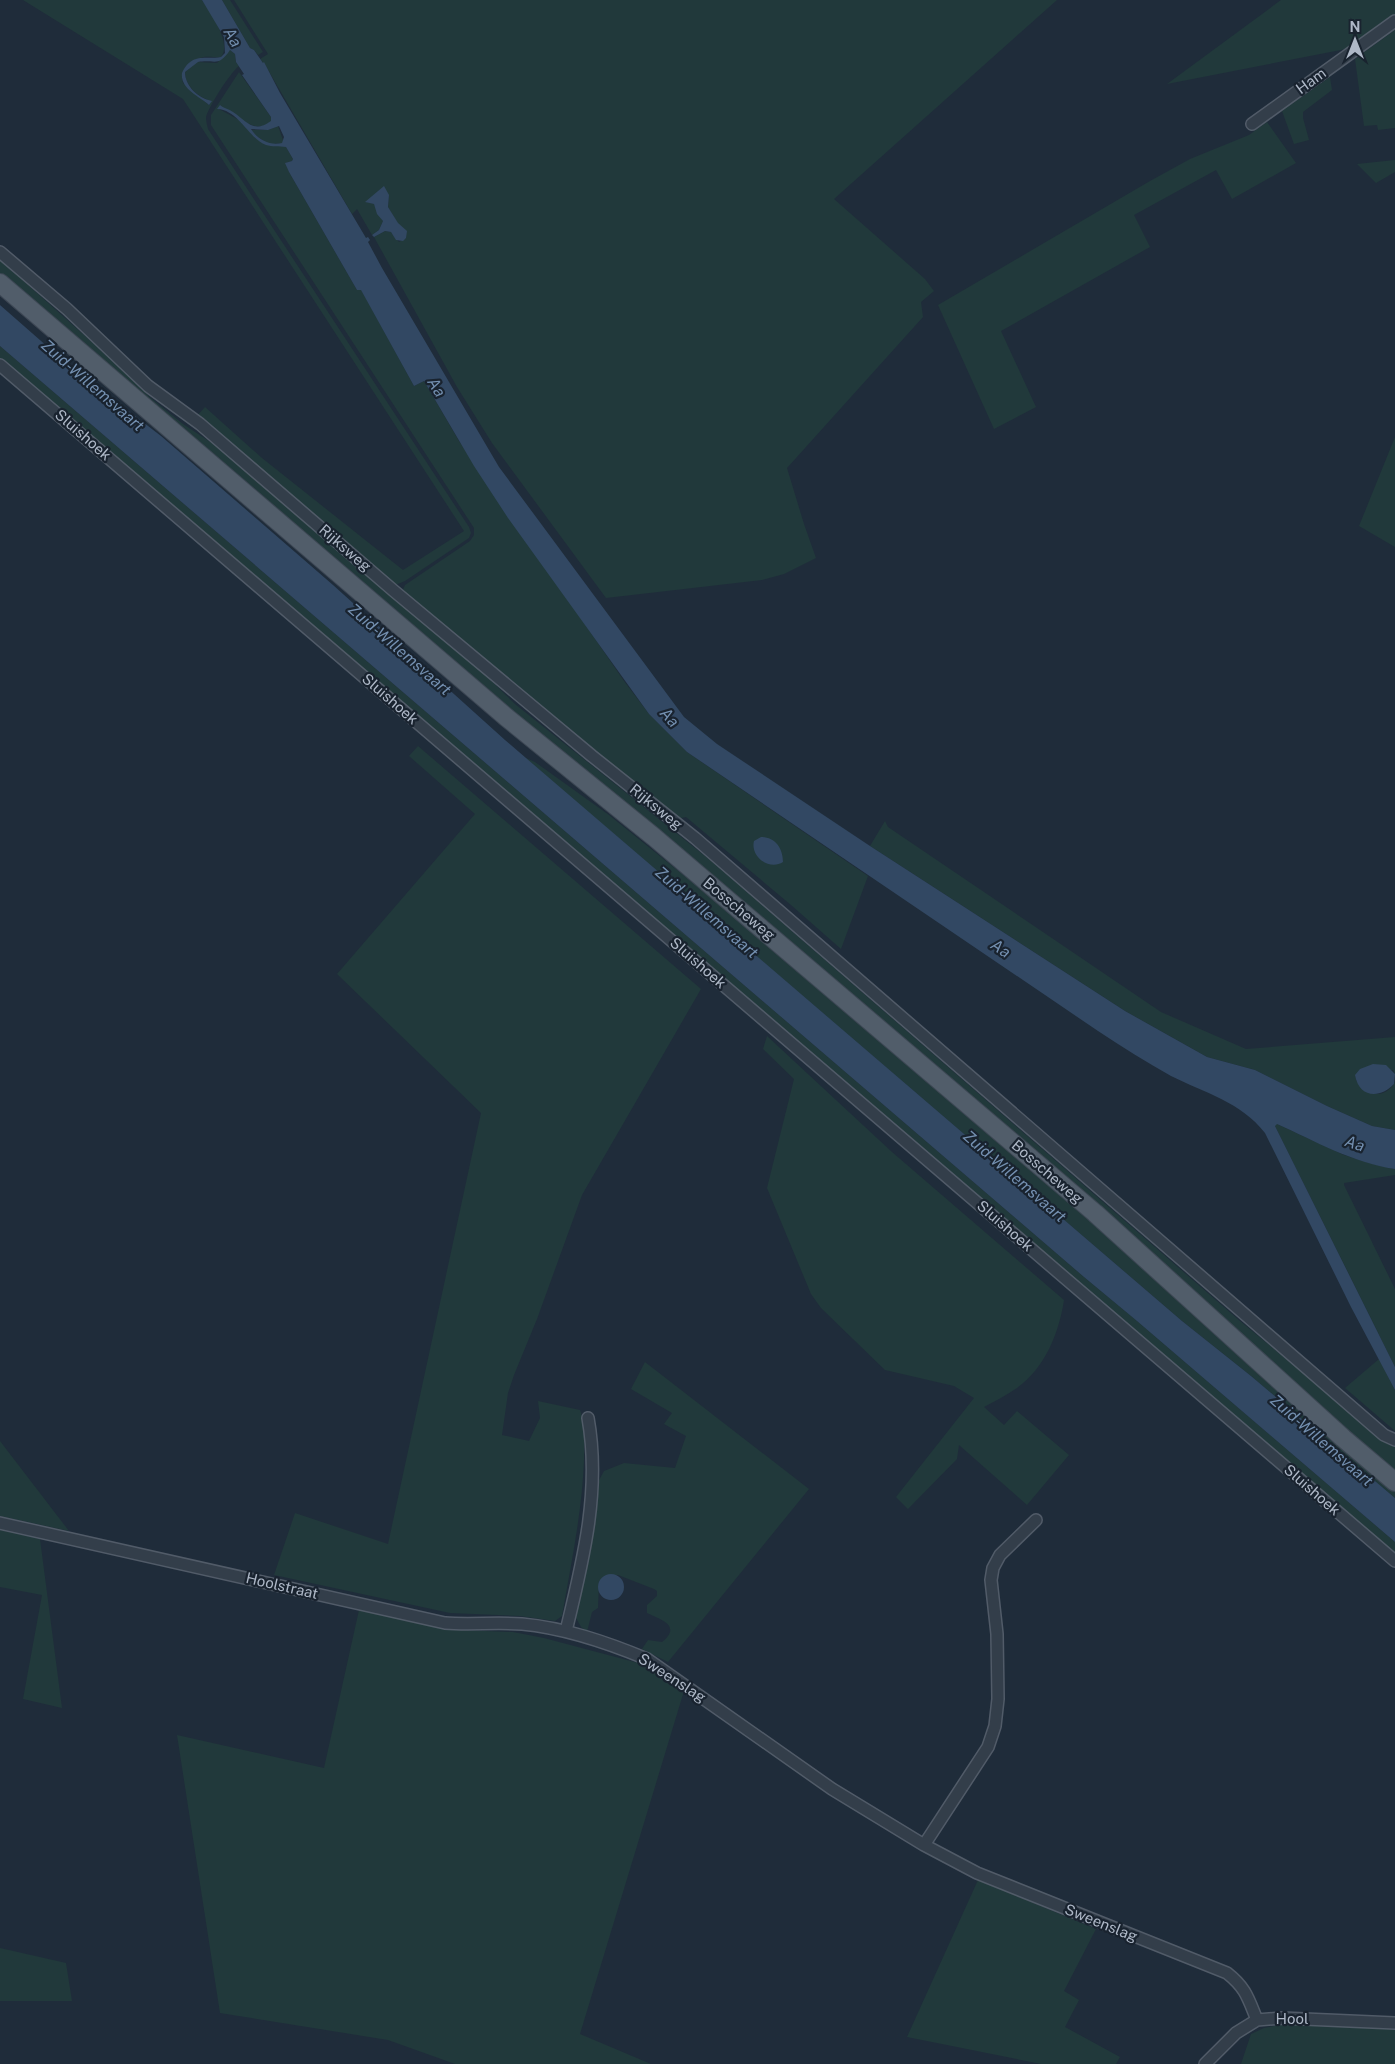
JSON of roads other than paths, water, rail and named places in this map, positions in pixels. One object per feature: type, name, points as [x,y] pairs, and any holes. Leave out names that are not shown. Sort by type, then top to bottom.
[{"type":"main road","name":"Rijksweg","points":[[0,283],[506,717],[693,870]]},
{"type":"main road","name":"Bosscheweg","points":[[693,870],[1095,1213],[1343,1438],[1395,1482]]},
{"type":"street","name":"Ham","points":[[1252,124],[1395,20]]},
{"type":"street","name":"Rijksweg","points":[[0,252],[67,309],[148,386],[200,424],[417,610],[592,756],[695,838]]},
{"type":"street","name":"Sluishoek","points":[[0,365],[1395,1561]]},
{"type":"street","name":"Bosscheweg","points":[[695,838],[1384,1435],[1395,1440]]},
{"type":"street","points":[[566,1631],[585,1552],[593,1466],[593,1445],[588,1418]]},
{"type":"street","points":[[924,1845],[988,1746],[994,1726],[998,1699],[997,1634],[991,1580],[993,1568],[1000,1555],[1036,1520]]},
{"type":"street","name":"Hoolstraat","points":[[0,1523],[445,1622],[521,1624],[566,1631]]},
{"type":"street","name":"Sweenslag","points":[[566,1631],[619,1647],[647,1659],[832,1789],[924,1845],[977,1873],[1226,1973],[1245,1990],[1257,2020]]},
{"type":"street","name":"Hool","points":[[1205,2064],[1236,2033],[1257,2020],[1282,2018],[1395,2023]]},
{"type":"water","name":"Aa","points":[[202,0],[222,0],[250,48],[264,62],[280,93],[366,238],[368,237],[370,240],[368,242],[382,268],[499,467],[684,717],[717,744],[870,846],[1125,1011],[1207,1057],[1255,1070],[1372,1126],[1395,1130],[1395,1169],[1349,1157],[1277,1124],[1275,1126],[1395,1367],[1395,1390],[1351,1307],[1265,1133],[1255,1122],[1245,1113],[1222,1099],[1171,1076],[1098,1031],[687,752],[649,714],[508,518],[474,466],[424,381],[414,386],[361,290],[357,290],[289,172],[285,163],[293,159],[286,147],[266,145],[253,136],[231,114],[217,109],[220,105],[250,125],[265,125],[271,121],[271,117],[242,75],[244,74],[236,62],[235,54],[230,50],[219,61],[198,62],[185,72],[187,82],[193,91],[212,101],[209,105],[187,88],[182,79],[182,73],[186,66],[199,58],[221,57],[225,53],[224,37]],"holes":[[[279,126],[284,137],[282,143],[273,144],[261,139],[251,129],[268,130]]]},
{"type":"water","points":[[384,186],[389,195],[388,207],[398,223],[407,231],[406,238],[403,241],[396,240],[391,232],[385,231],[374,237],[372,235],[379,230],[383,221],[377,214],[374,204],[365,202]]},
{"type":"water","name":"Zuid-Willemsvaart","points":[[0,305],[65,362],[161,436],[333,585],[505,740],[1182,1321],[1251,1376],[1395,1498],[1395,1542],[0,346]]},
{"type":"water","points":[[761,837],[770,839],[777,844],[782,852],[783,862],[772,865],[758,857],[755,852],[754,841]]},
{"type":"water","points":[[1373,1064],[1386,1065],[1395,1074],[1394,1084],[1377,1094],[1365,1092],[1357,1083],[1355,1075],[1360,1069]]},
{"type":"water","points":[[611,1574],[620,1578],[624,1587],[620,1596],[611,1600],[602,1596],[598,1587],[602,1578]]}]
